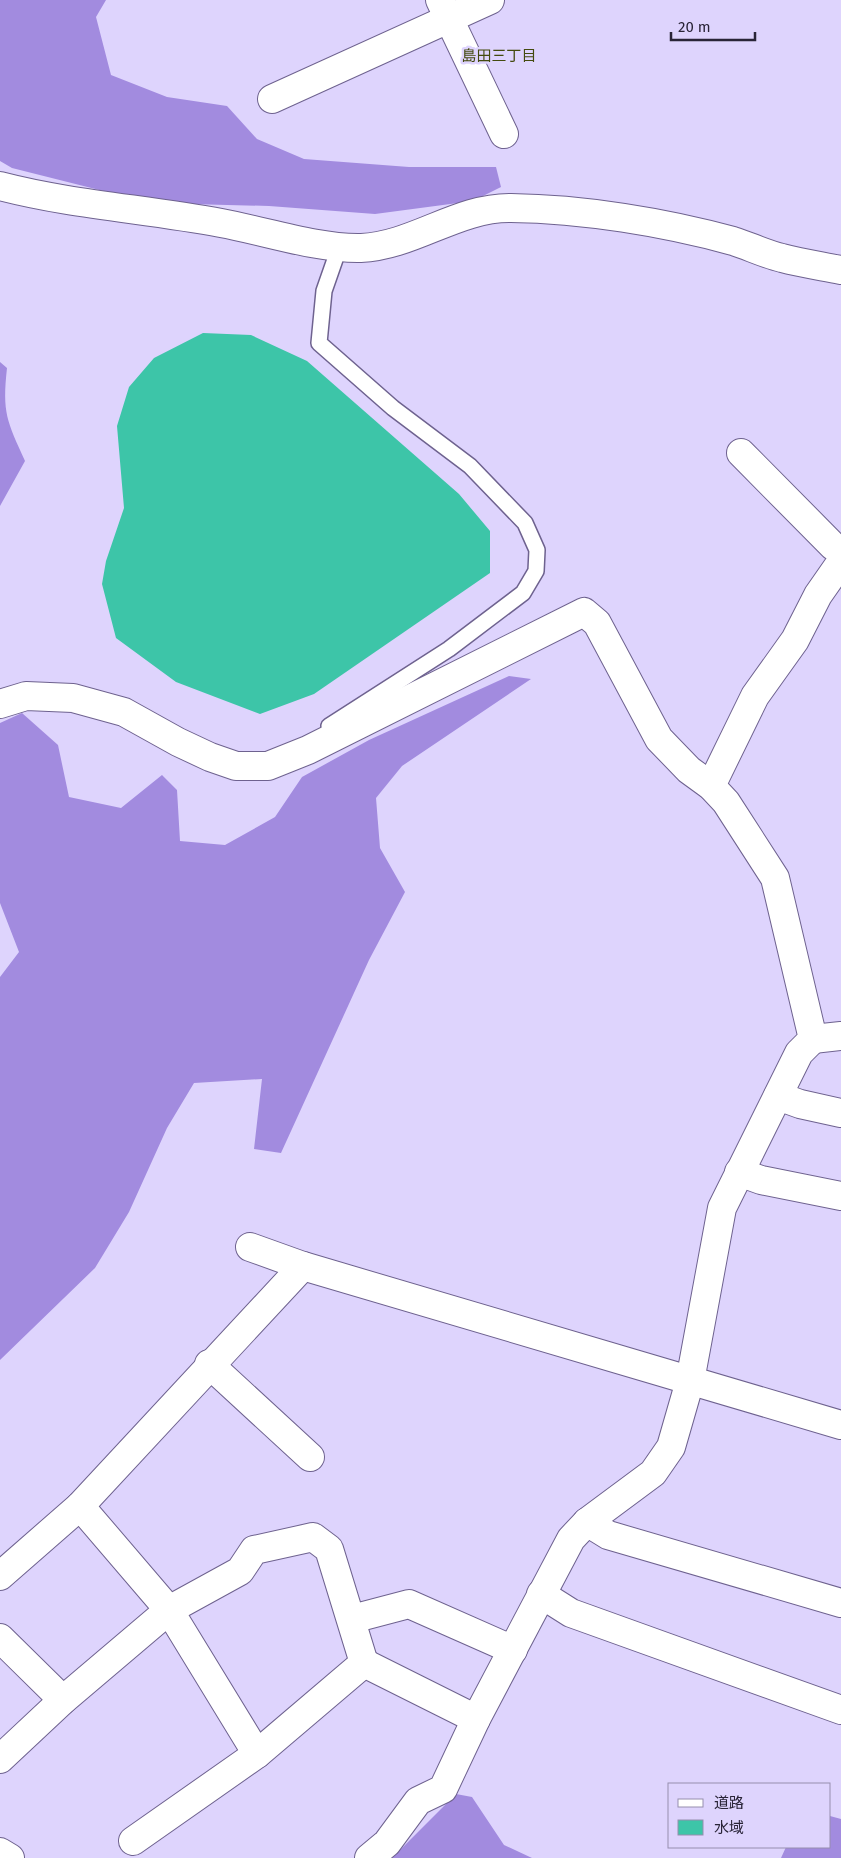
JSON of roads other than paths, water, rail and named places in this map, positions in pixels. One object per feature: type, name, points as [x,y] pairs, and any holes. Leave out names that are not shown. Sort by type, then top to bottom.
[{"type":"street","points":[[272,98],[445,10],[490,0]]},
{"type":"street","points":[[445,10],[504,134]]},
{"type":"street","points":[[0,186],[121,210],[219,223],[339,248],[364,248],[400,240],[465,215],[509,208],[600,215],[661,225],[733,241],[782,258],[841,270]]},
{"type":"street","points":[[740,454],[834,546],[841,550]]},
{"type":"street","points":[[711,786],[755,696],[796,640],[818,595],[841,562]]},
{"type":"street","points":[[0,704],[26,696],[73,698],[124,712],[178,742],[236,766],[268,766],[308,750],[584,612],[597,623],[658,739],[689,770],[711,786],[726,802],[775,878],[814,1039]]},
{"type":"street","points":[[369,1858],[387,1843],[418,1801],[443,1789],[476,1719],[571,1539],[587,1522],[653,1473],[671,1447],[690,1381],[722,1208],[799,1053],[814,1039],[841,1036]]},
{"type":"street","points":[[778,1096],[800,1104],[841,1113]]},
{"type":"street","points":[[739,1172],[761,1180],[841,1196]]},
{"type":"street","points":[[250,1247],[303,1266],[841,1425]]},
{"type":"street","points":[[0,1576],[80,1506],[303,1266]]},
{"type":"street","points":[[210,1364],[310,1457]]},
{"type":"street","points":[[80,1506],[169,1610],[257,1754]]},
{"type":"street","points":[[587,1522],[608,1536],[841,1603]]},
{"type":"street","points":[[0,1760],[63,1700],[169,1610],[240,1571],[254,1550],[312,1536],[329,1549],[364,1663],[476,1719]]},
{"type":"street","points":[[541,1594],[571,1613],[841,1710]]},
{"type":"street","points":[[352,1619],[410,1604],[513,1650]]},
{"type":"street","points":[[0,1638],[63,1700]]},
{"type":"street","points":[[133,1841],[257,1754],[364,1663]]},
{"type":"street","points":[[0,1852],[10,1858]]},
{"type":"lane","points":[[308,750],[328,727],[449,648],[523,593],[536,571],[537,550],[525,523],[470,466],[393,408],[320,343],[324,291],[339,248]]},
{"type":"water","points":[[203,333],[251,335],[307,361],[459,494],[490,531],[490,573],[314,694],[260,714],[176,682],[116,638],[102,584],[106,561],[124,508],[117,426],[129,387],[154,358]]},
{"type":"district","name":"島田三丁目","points":[[499,56]]}]
